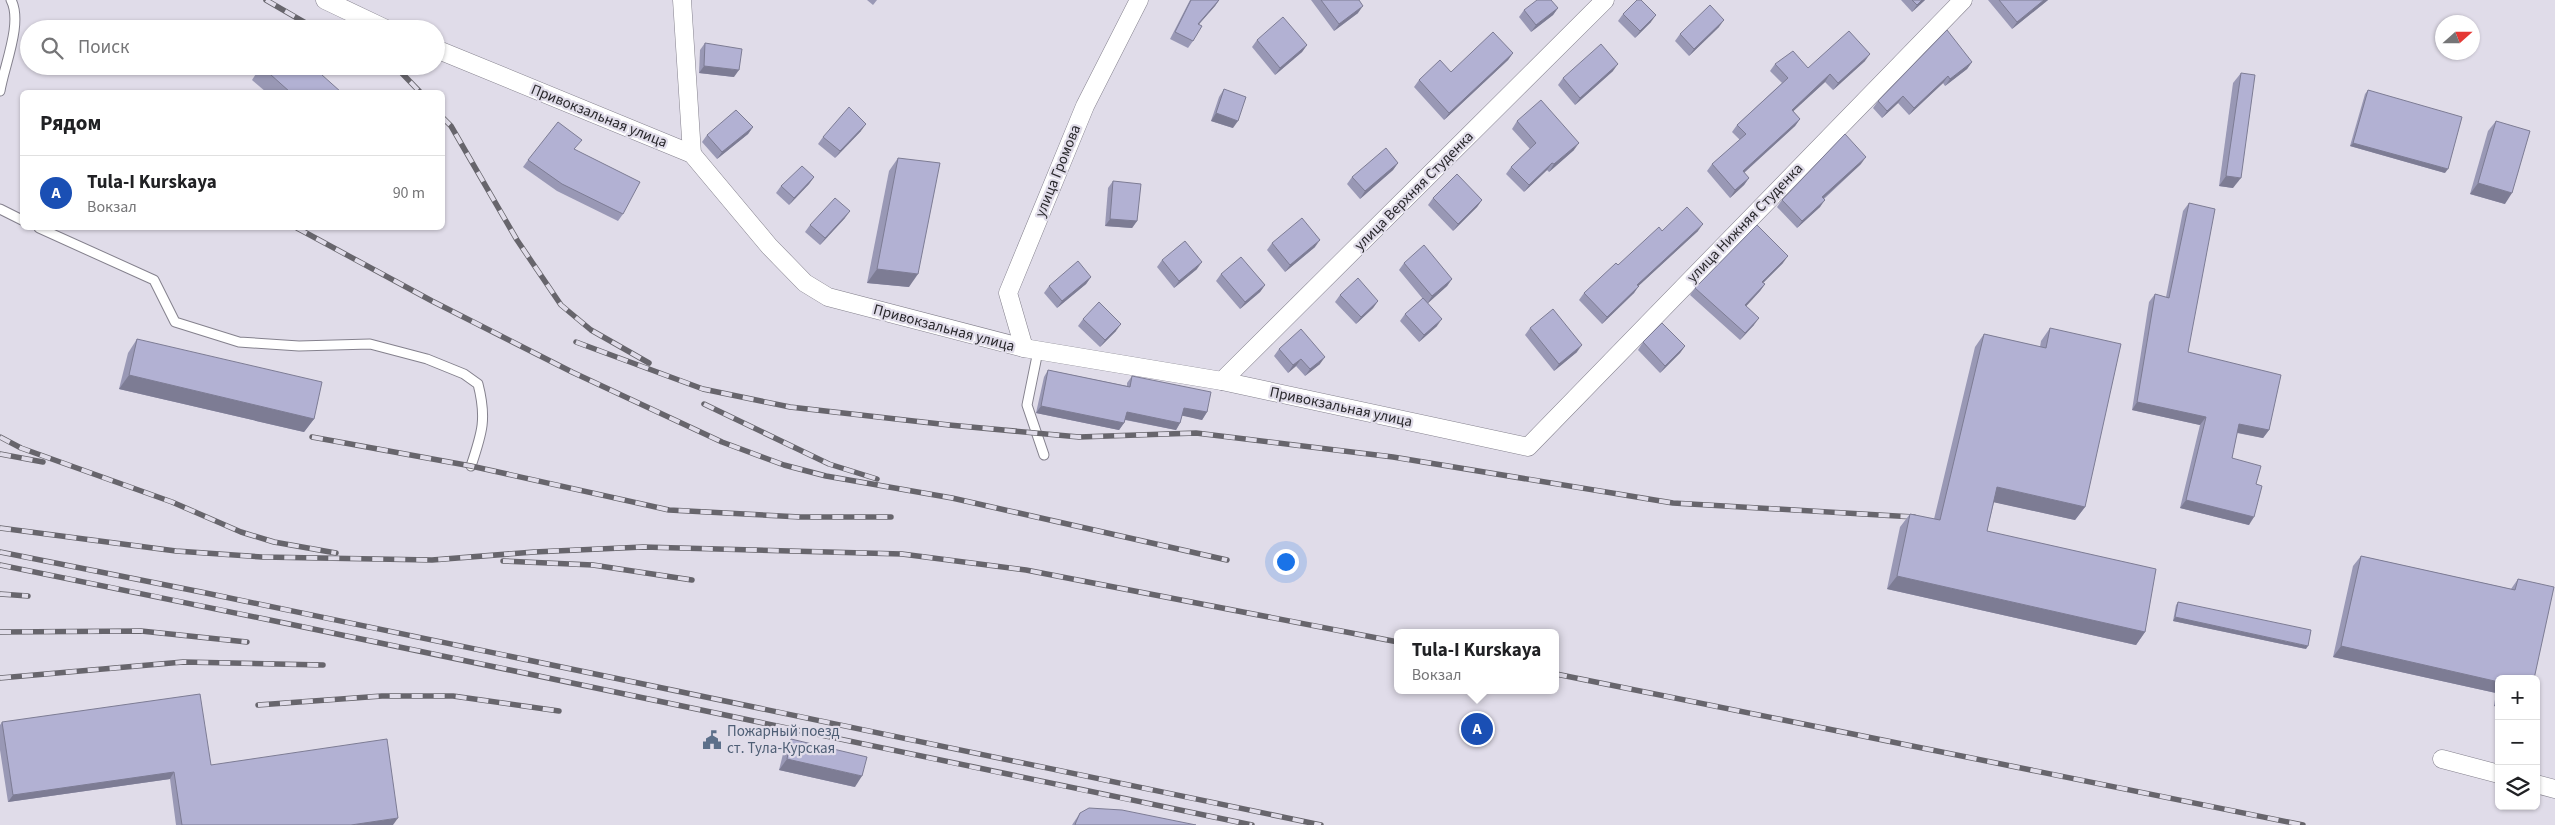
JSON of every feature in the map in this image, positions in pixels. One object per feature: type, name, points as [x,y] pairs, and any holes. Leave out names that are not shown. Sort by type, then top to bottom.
[{"type":"street","points":[[325,0],[367,20]]},
{"type":"street","points":[[682,0],[692,154]]},
{"type":"street","name":"улица Громова","points":[[1031,350],[1008,293],[1085,106],[1139,0]]},
{"type":"street","name":"улица Верхняя Cтуденка","points":[[1222,381],[1605,0]]},
{"type":"street","name":"улица Нижняя Cтуденкa","points":[[1528,447],[1963,0]]},
{"type":"street","name":"Привокзальная улица","points":[[445,53],[692,154],[769,246],[805,283],[828,298],[1031,350],[1222,381],[1528,447]]},
{"type":"street","points":[[2442,759],[2495,773]]},
{"type":"street","points":[[2540,785],[2555,789]]},
{"type":"lane","points":[[0,91],[15,24],[14,8],[10,0]]},
{"type":"lane","points":[[0,209],[20,219]]},
{"type":"lane","points":[[44,230],[154,280],[175,322],[239,342],[299,346],[370,344],[427,359],[464,374],[478,384],[482,401],[484,428],[471,466]]},
{"type":"lane","points":[[1031,350],[1028,405],[1044,455]]},
{"type":"building","points":[[1191,0],[1219,0],[1198,24],[1202,26],[1193,41],[1175,32]]},
{"type":"building","points":[[1321,0],[1359,0],[1363,6],[1339,24]]},
{"type":"building","points":[[1537,0],[1551,0],[1558,8],[1536,25],[1524,10]]},
{"type":"building","points":[[1637,0],[1641,0],[1656,15],[1640,31],[1623,14]]},
{"type":"building","points":[[1912,0],[1922,0],[1917,5]]},
{"type":"building","points":[[1999,0],[2044,0],[2017,22]]},
{"type":"building","points":[[1710,5],[1724,20],[1694,49],[1680,34]]},
{"type":"building","points":[[1283,17],[1307,45],[1280,68],[1257,40]]},
{"type":"building","points":[[1947,30],[1972,62],[1950,79],[1948,76],[1914,108],[1903,96],[1887,111],[1878,101]]},
{"type":"building","points":[[1849,31],[1870,54],[1838,83],[1830,74],[1792,110],[1800,119],[1743,171],[1749,178],[1735,190],[1712,164],[1746,134],[1737,125],[1788,78],[1775,64],[1793,51],[1808,68]]},
{"type":"building","points":[[1493,32],[1513,53],[1449,113],[1419,80],[1440,60],[1451,72]]},
{"type":"building","points":[[705,43],[742,49],[739,70],[704,66]]},
{"type":"building","points":[[1601,44],[1618,64],[1580,98],[1563,78]]},
{"type":"building","points":[[2241,73],[2255,75],[2241,178],[2226,176]]},
{"type":"building","points":[[271,75],[322,75],[339,90],[288,90]]},
{"type":"building","points":[[1224,89],[1246,97],[1238,121],[1216,113]]},
{"type":"building","points":[[2368,90],[2462,117],[2448,169],[2353,143]]},
{"type":"building","points":[[1541,100],[1579,143],[1554,164],[1552,163],[1529,185],[1511,167],[1536,143],[1517,121]]},
{"type":"building","points":[[849,107],[866,124],[840,151],[823,137]]},
{"type":"building","points":[[736,110],[753,127],[722,152],[707,135]]},
{"type":"building","points":[[2496,121],[2530,131],[2512,193],[2478,183]]},
{"type":"building","points":[[558,122],[582,140],[574,149],[640,182],[623,214],[562,184],[528,160]]},
{"type":"building","points":[[1845,134],[1866,157],[1822,197],[1825,200],[1802,221],[1782,200]]},
{"type":"building","points":[[1386,148],[1398,163],[1365,191],[1352,177]]},
{"type":"building","points":[[898,158],[940,163],[918,274],[877,269]]},
{"type":"building","points":[[802,166],[814,177],[794,198],[781,186]]},
{"type":"building","points":[[1457,174],[1482,200],[1458,224],[1433,198]]},
{"type":"building","points":[[1113,181],[1141,184],[1137,221],[1110,219]]},
{"type":"building","points":[[835,198],[850,211],[825,238],[810,225]]},
{"type":"building","points":[[2189,203],[2215,209],[2188,352],[2281,375],[2269,430],[2239,424],[2232,458],[2261,466],[2256,484],[2262,486],[2254,517],[2186,500],[2206,417],[2137,402],[2155,294],[2169,298]]},
{"type":"building","points":[[1687,207],[1703,224],[1637,285],[1639,286],[1607,317],[1584,293],[1659,227],[1662,231]]},
{"type":"building","points":[[1302,218],[1320,240],[1290,265],[1272,243]]},
{"type":"building","points":[[1757,225],[1788,256],[1762,282],[1765,284],[1745,305],[1759,318],[1745,333],[1695,288]]},
{"type":"building","points":[[1185,241],[1202,262],[1179,281],[1162,260]]},
{"type":"building","points":[[1424,245],[1452,279],[1432,296],[1404,263]]},
{"type":"building","points":[[1241,257],[1265,285],[1245,302],[1221,274]]},
{"type":"building","points":[[1078,261],[1091,277],[1062,301],[1049,286]]},
{"type":"building","points":[[1358,278],[1378,301],[1361,317],[1340,295]]},
{"type":"building","points":[[1423,298],[1442,319],[1424,335],[1405,314]]},
{"type":"building","points":[[1099,302],[1121,324],[1105,340],[1083,319]]},
{"type":"building","points":[[1553,309],[1582,345],[1559,364],[1530,328]]},
{"type":"building","points":[[1662,323],[1685,346],[1665,366],[1643,342]]},
{"type":"building","points":[[2050,328],[2121,344],[2085,507],[1997,487],[1987,531],[2156,569],[2145,632],[1897,576],[1910,514],[1940,520],[1984,334],[2046,348]]},
{"type":"building","points":[[1301,329],[1325,357],[1310,369],[1301,359],[1293,365],[1279,349]]},
{"type":"building","points":[[137,339],[322,382],[314,419],[129,375]]},
{"type":"building","points":[[1048,370],[1130,387],[1132,376],[1211,392],[1207,412],[1184,408],[1180,423],[1127,412],[1124,423],[1041,406]]},
{"type":"building","points":[[2361,556],[2515,590],[2518,579],[2554,587],[2535,675],[2495,675],[2495,681],[2341,646]]},
{"type":"building","points":[[2178,602],[2311,630],[2308,646],[2175,617]]},
{"type":"building","points":[[200,694],[211,765],[387,739],[398,818],[351,825],[182,825],[174,772],[13,795],[2,722]]},
{"type":"building","points":[[791,739],[867,757],[862,776],[787,759]]},
{"type":"building","points":[[1089,808],[1122,810],[1196,825],[1075,825],[1080,813]]},
{"type":"railway","points":[[266,0],[300,20]]},
{"type":"railway","points":[[404,75],[418,90]]},
{"type":"railway","points":[[445,120],[451,126],[517,240],[561,305],[591,330],[649,363]]},
{"type":"railway","points":[[301,230],[432,301],[572,372],[722,442],[784,465],[826,476],[952,498],[1227,560]]},
{"type":"railway","points":[[576,342],[703,389],[790,407],[1079,437],[1196,433],[1393,457],[1673,503],[1914,517]]},
{"type":"railway","points":[[704,404],[829,464],[877,479]]},
{"type":"railway","points":[[0,437],[21,448],[172,502],[241,532],[274,542],[336,553]]},
{"type":"railway","points":[[312,437],[471,466],[669,510],[800,517],[891,517]]},
{"type":"railway","points":[[0,454],[43,462]]},
{"type":"railway","points":[[0,528],[176,551],[262,557],[432,560],[534,552],[643,547],[902,554],[1026,570],[1394,641]]},
{"type":"railway","points":[[0,552],[201,592],[1321,825]]},
{"type":"railway","points":[[503,561],[593,565],[692,580]]},
{"type":"railway","points":[[0,565],[1252,825]]},
{"type":"railway","points":[[0,594],[28,596]]},
{"type":"railway","points":[[0,632],[141,631],[247,642]]},
{"type":"railway","points":[[0,678],[183,662],[323,665]]},
{"type":"railway","points":[[1559,675],[2303,825]]},
{"type":"railway","points":[[258,705],[382,696],[453,696],[559,711]]},
{"type":"place","name":"Tula-I Kurskaya","points":[[1477,729]]},
{"type":"place","name":"Пожарный поезд ст. Тула-Курская","points":[[712,740]]}]
